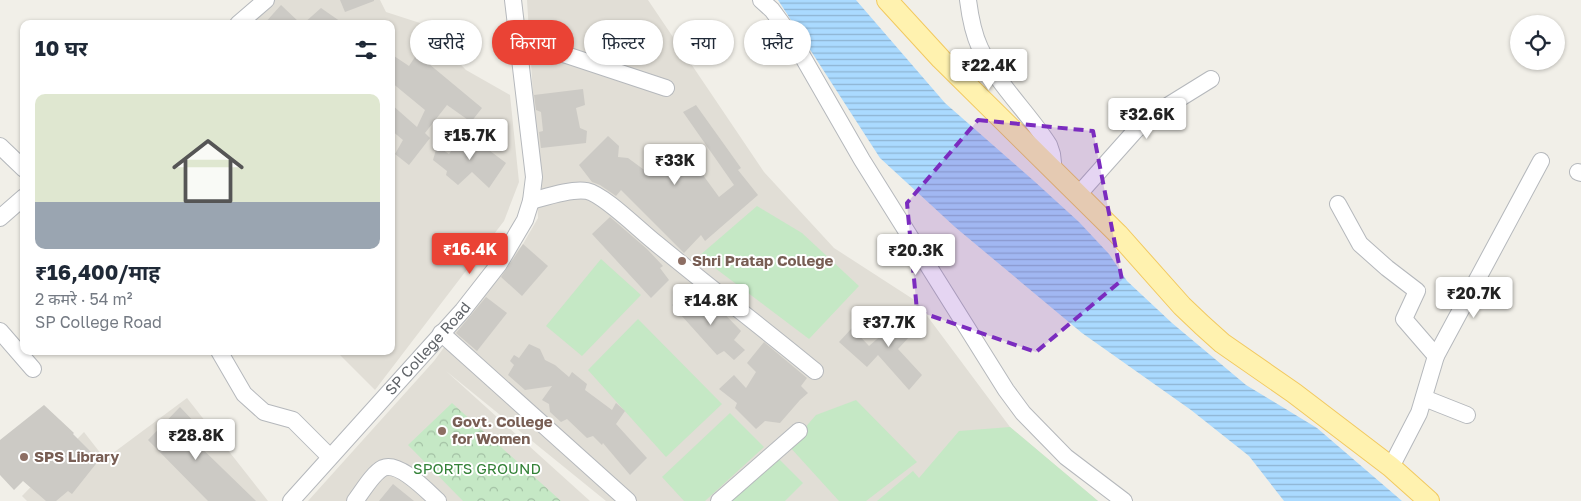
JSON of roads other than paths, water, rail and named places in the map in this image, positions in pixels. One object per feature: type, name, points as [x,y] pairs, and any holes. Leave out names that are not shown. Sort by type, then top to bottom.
[{"type":"main road","points":[[888,0],[941,59],[1118,234],[1182,306],[1222,343],[1294,393],[1391,467],[1429,501]]},
{"type":"street","points":[[243,20],[266,0]]},
{"type":"street","name":"SP College Road","points":[[513,0],[516,20]]},
{"type":"street","points":[[761,0],[772,10],[789,33],[867,167],[1006,390],[1024,413],[1066,457],[1124,501]]},
{"type":"street","points":[[968,0],[974,34],[979,48],[988,64],[1049,145],[1054,172]]},
{"type":"street","points":[[574,58],[666,88]]},
{"type":"street","name":"SP College Road","points":[[292,501],[462,310],[499,264],[525,220],[531,201],[534,177],[521,65]]},
{"type":"street","points":[[1078,195],[1148,118],[1211,79]]},
{"type":"street","points":[[0,146],[20,165]]},
{"type":"street","points":[[1391,467],[1411,430],[1424,398],[1436,356],[1541,161]]},
{"type":"street","points":[[531,201],[573,191],[587,191],[602,198],[655,243],[815,371]]},
{"type":"street","points":[[0,218],[20,201]]},
{"type":"street","points":[[1338,204],[1360,244],[1417,291],[1404,319],[1436,356]]},
{"type":"street","points":[[0,331],[20,353]]},
{"type":"street","points":[[441,333],[628,501]]},
{"type":"street","points":[[21,355],[33,368]]},
{"type":"street","points":[[221,355],[244,394],[264,412],[293,420],[330,457]]},
{"type":"street","points":[[1424,398],[1468,415]]},
{"type":"street","points":[[719,501],[799,430]]},
{"type":"street","points":[[355,501],[382,468],[390,467],[406,473],[438,501]]},
{"type":"water","points":[[778,0],[856,0],[945,103],[1079,222],[1109,254],[1127,281],[1172,323],[1246,385],[1317,428],[1402,501],[1284,501],[1249,456],[1191,410],[1082,333],[955,227],[880,158],[811,51],[811,20],[791,20]]},
{"type":"place","name":"Shri Pratap College","points":[[682,261]]},
{"type":"place","name":"Govt. College for Women","points":[[442,431]]},
{"type":"place","name":"SPS Library","points":[[24,457]]},
{"type":"park label","name":"SPORTS GROUND","points":[[477,469]]}]
